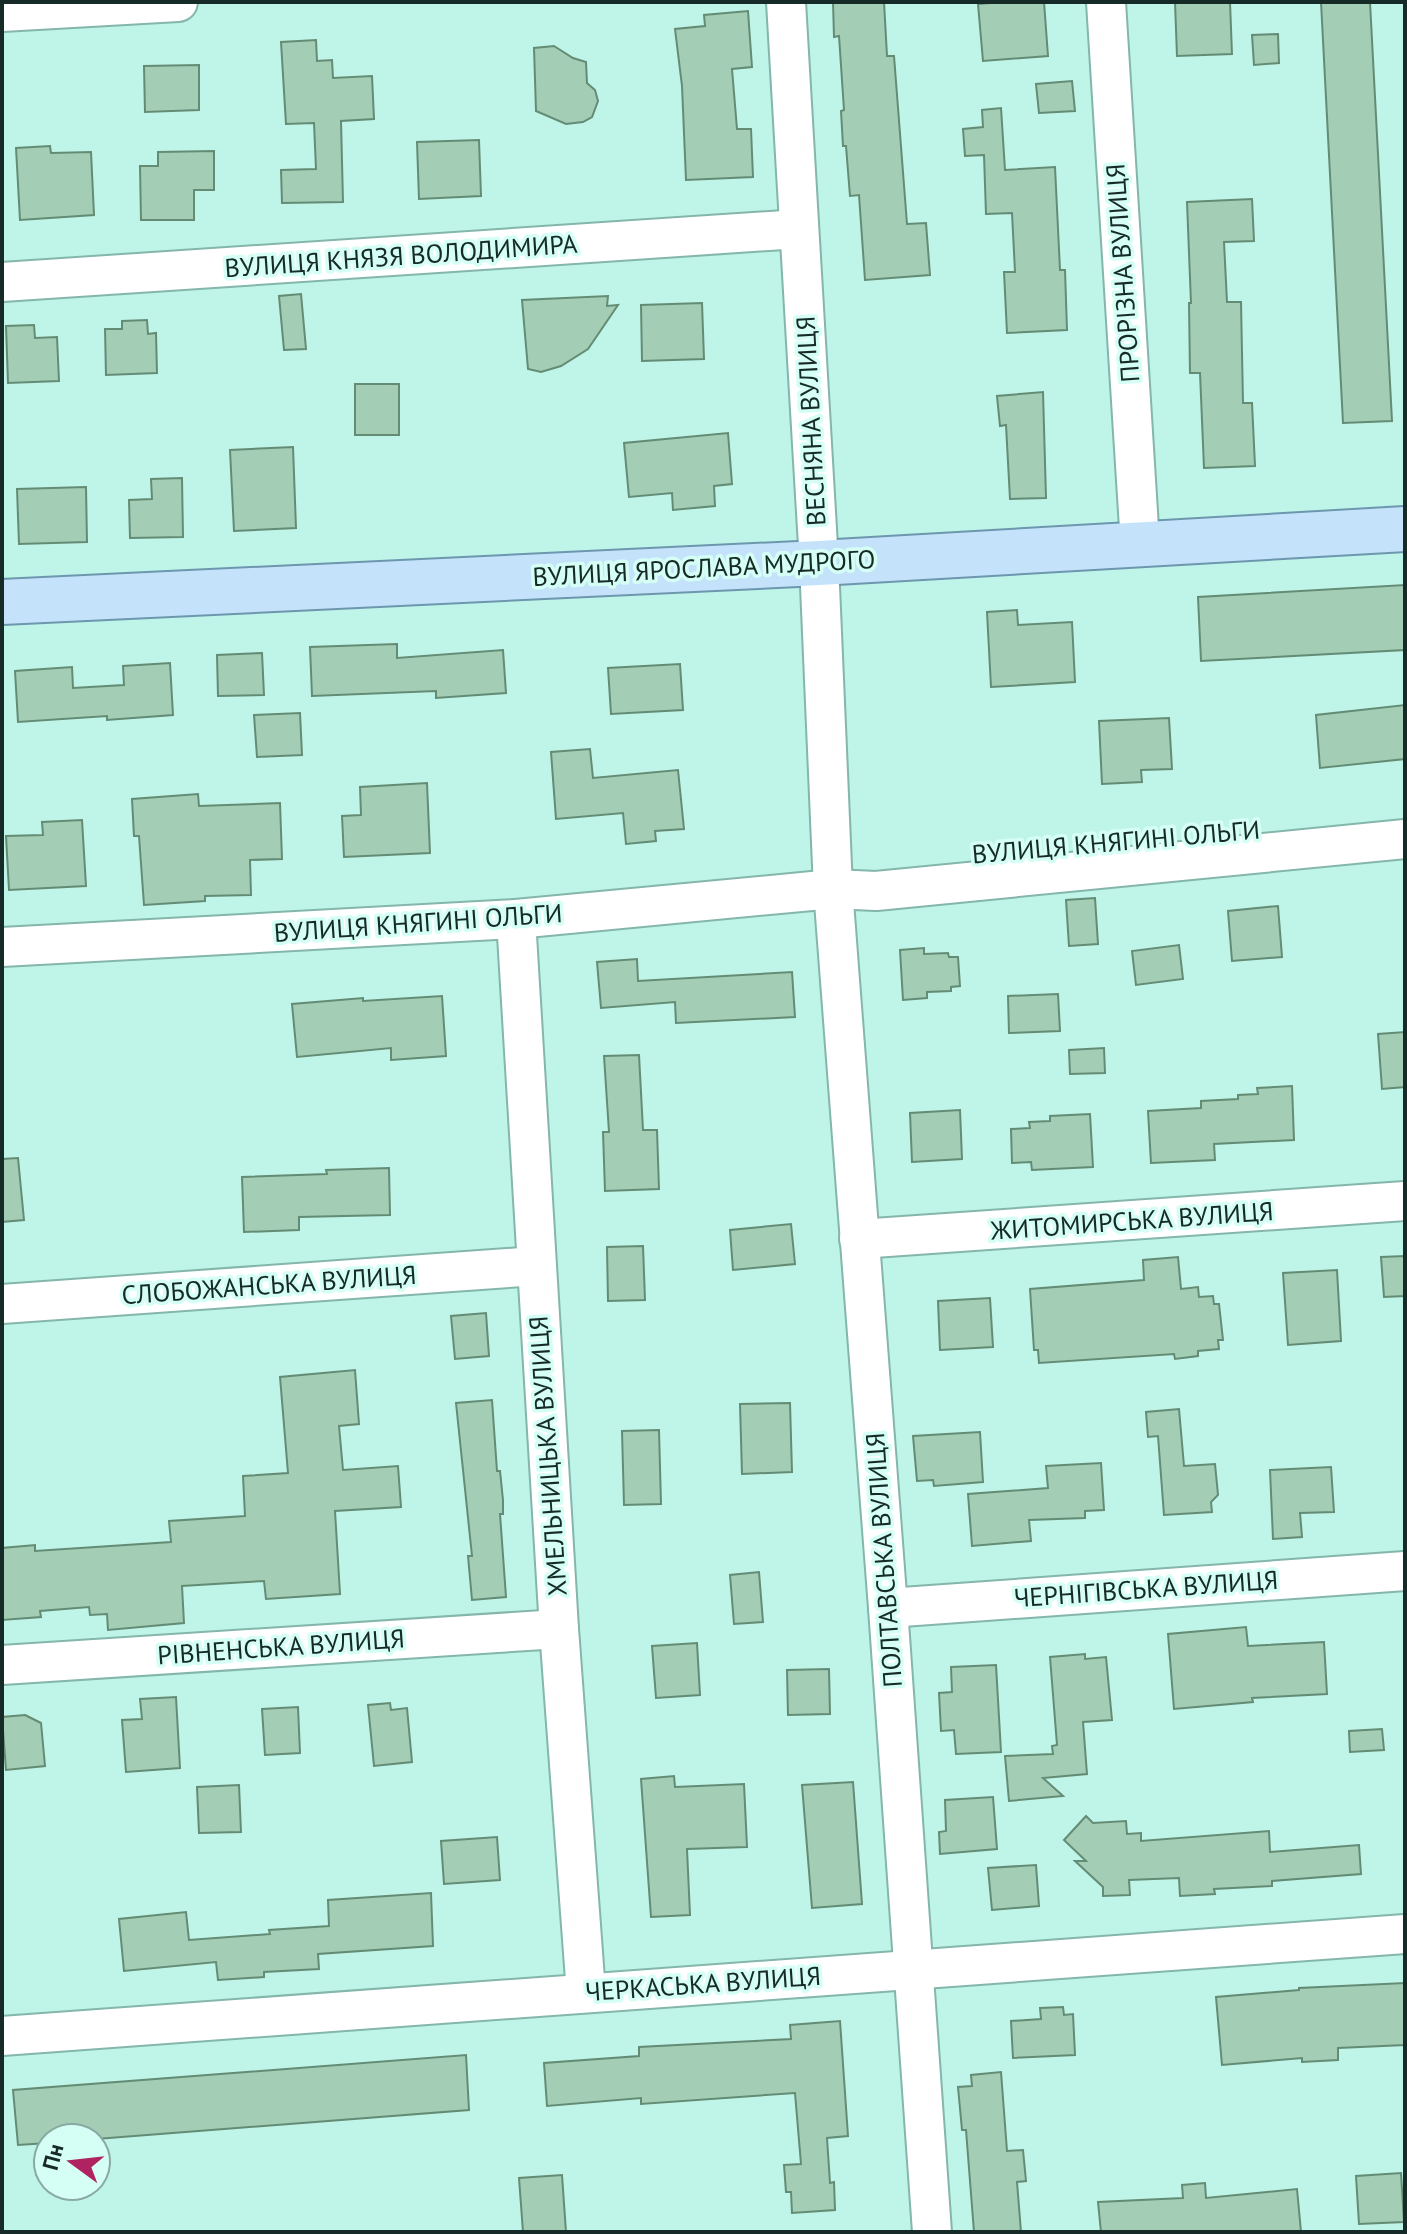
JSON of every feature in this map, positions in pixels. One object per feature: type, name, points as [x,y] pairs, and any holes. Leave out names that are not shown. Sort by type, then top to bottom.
[{"type":"main road","name":"ВУЛИЦЯ ЯРОСЛАВА МУДРОГО","points":[[2,602],[819,563],[1405,529]]},
{"type":"street","points":[[2,12],[178,2]]},
{"type":"street","name":"ВЕСНЯНА ВУЛИЦЯ","points":[[786,2],[819,563],[833,889]]},
{"type":"street","name":"ПРОРІЗНА ВУЛИЦЯ","points":[[1106,2],[1140,544]]},
{"type":"street","name":"ВУЛИЦЯ КНЯЗЯ ВОЛОДИМИРА","points":[[2,282],[799,229]]},
{"type":"street","name":"ВУЛИЦЯ КНЯГИНІ ОЛЬГИ","points":[[833,889],[875,865],[1405,814]]},
{"type":"street","name":"ВУЛИЦЯ КНЯГИНІ ОЛЬГИ","points":[[2,947],[516,919],[833,889],[876,891],[1405,839]]},
{"type":"street","name":"ПОЛТАВСЬКА ВУЛИЦЯ","points":[[833,889],[932,2232]]},
{"type":"street","name":"ХМЕЛЬНИЦЬКА ВУЛИЦЯ","points":[[516,919],[559,1629],[586,1993]]},
{"type":"street","name":"ЖИТОМИРСЬКА ВУЛИЦЯ","points":[[859,1239],[1405,1201]]},
{"type":"street","name":"СЛОБОЖАНСЬКА ВУЛИЦЯ","points":[[2,1304],[536,1266]]},
{"type":"street","name":"ЧЕРНІГІВСЬКА ВУЛИЦЯ","points":[[888,1608],[1405,1571]]},
{"type":"street","name":"РІВНЕНСЬКА ВУЛИЦЯ","points":[[2,1665],[559,1629]]},
{"type":"street","name":"ЧЕРКАСЬКА ВУЛИЦЯ","points":[[2,2036],[1405,1934]]},
{"type":"building","points":[[833,2],[884,2],[887,56],[894,56],[907,224],[926,223],[930,275],[865,280],[859,195],[850,196],[846,146],[843,146],[839,36],[834,37]]},
{"type":"building","points":[[1044,2],[1048,56],[983,61],[978,4]]},
{"type":"building","points":[[1175,2],[1230,2],[1232,54],[1177,56]]},
{"type":"building","points":[[1321,2],[1370,2],[1392,421],[1343,423]]},
{"type":"building","points":[[748,11],[752,67],[732,69],[737,129],[751,129],[753,177],[686,180],[682,86],[675,29],[705,26],[704,15]]},
{"type":"building","points":[[1278,34],[1279,63],[1254,65],[1252,35]]},
{"type":"building","points":[[316,40],[317,61],[332,60],[333,78],[372,76],[374,119],[341,121],[343,202],[282,203],[281,170],[316,169],[314,123],[286,124],[281,42]]},
{"type":"building","points":[[554,46],[586,62],[587,83],[595,90],[598,101],[592,117],[583,122],[566,124],[536,111],[534,48]]},
{"type":"building","points":[[199,65],[199,110],[145,112],[144,66]]},
{"type":"building","points":[[1072,81],[1075,111],[1039,113],[1036,84]]},
{"type":"building","points":[[1001,108],[1005,170],[1055,167],[1060,270],[1065,270],[1067,330],[1007,333],[1004,272],[1015,272],[1012,213],[986,214],[984,155],[965,156],[963,129],[983,127],[982,110]]},
{"type":"building","points":[[479,140],[481,196],[419,199],[417,142]]},
{"type":"building","points":[[50,146],[51,153],[91,152],[94,215],[20,220],[16,148]]},
{"type":"building","points":[[214,151],[214,190],[194,190],[194,220],[141,220],[140,166],[158,166],[158,152]]},
{"type":"building","points":[[1252,199],[1254,241],[1224,242],[1227,302],[1241,302],[1243,403],[1252,403],[1255,466],[1204,468],[1200,373],[1190,373],[1187,202]]},
{"type":"building","points":[[301,294],[306,349],[284,350],[279,296]]},
{"type":"building","points":[[608,296],[607,306],[618,305],[588,349],[561,366],[541,372],[528,369],[522,300]]},
{"type":"building","points":[[702,303],[704,359],[642,361],[641,305]]},
{"type":"building","points":[[147,320],[148,334],[156,333],[157,373],[106,375],[105,329],[122,329],[122,321]]},
{"type":"building","points":[[34,325],[35,338],[57,337],[59,381],[8,383],[6,326]]},
{"type":"building","points":[[355,384],[399,384],[399,435],[355,435]]},
{"type":"building","points":[[1043,392],[1046,498],[1010,499],[1006,425],[1000,426],[997,396]]},
{"type":"building","points":[[728,433],[732,484],[714,486],[715,506],[673,510],[672,493],[629,497],[624,443]]},
{"type":"building","points":[[293,447],[296,528],[234,531],[230,450]]},
{"type":"building","points":[[182,478],[183,537],[130,538],[129,500],[152,499],[151,479]]},
{"type":"building","points":[[86,487],[87,542],[19,544],[17,489]]},
{"type":"building","points":[[1405,585],[1405,650],[1201,661],[1198,597]]},
{"type":"building","points":[[1017,610],[1018,625],[1072,622],[1075,682],[991,687],[987,612]]},
{"type":"building","points":[[397,644],[397,658],[503,650],[506,693],[436,698],[436,691],[312,696],[310,647]]},
{"type":"building","points":[[262,653],[264,695],[218,696],[217,655]]},
{"type":"building","points":[[170,663],[173,715],[18,722],[15,671],[72,667],[73,688],[124,685],[123,666]]},
{"type":"building","points":[[680,664],[683,710],[611,714],[608,668]]},
{"type":"building","points":[[1405,705],[1405,759],[1320,768],[1316,715]]},
{"type":"building","points":[[300,713],[302,755],[257,757],[254,715]]},
{"type":"building","points":[[1169,718],[1172,769],[1141,770],[1142,782],[1102,784],[1099,721]]},
{"type":"building","points":[[590,749],[593,778],[678,770],[684,829],[655,831],[656,841],[626,844],[623,813],[556,819],[551,752]]},
{"type":"building","points":[[427,783],[430,853],[344,857],[342,816],[361,815],[360,787]]},
{"type":"building","points":[[198,794],[199,806],[280,803],[282,859],[250,860],[251,895],[205,896],[205,901],[144,905],[139,836],[134,836],[132,799]]},
{"type":"building","points":[[82,820],[86,886],[9,890],[6,836],[43,835],[42,822]]},
{"type":"building","points":[[1095,898],[1098,944],[1069,946],[1066,900]]},
{"type":"building","points":[[1278,906],[1282,957],[1232,961],[1228,911]]},
{"type":"building","points":[[1179,945],[1183,979],[1136,985],[1132,951]]},
{"type":"building","points":[[924,948],[924,954],[948,953],[949,957],[958,957],[960,986],[951,987],[951,991],[927,992],[927,998],[903,1000],[900,950]]},
{"type":"building","points":[[637,959],[638,981],[792,972],[795,1017],[676,1023],[675,1002],[601,1008],[597,962]]},
{"type":"building","points":[[1058,994],[1060,1031],[1009,1033],[1008,996]]},
{"type":"building","points":[[442,996],[446,1056],[391,1060],[391,1048],[297,1057],[292,1004]]},
{"type":"building","points":[[1405,1032],[1405,1087],[1382,1089],[1378,1034]]},
{"type":"building","points":[[1104,1048],[1105,1073],[1070,1074],[1069,1050]]},
{"type":"building","points":[[639,1055],[643,1130],[657,1130],[659,1189],[605,1191],[603,1132],[609,1132],[604,1056]]},
{"type":"building","points":[[1292,1086],[1294,1140],[1214,1144],[1215,1160],[1151,1163],[1148,1111],[1201,1108],[1201,1101],[1238,1099],[1238,1095],[1258,1094],[1257,1088]]},
{"type":"building","points":[[960,1110],[962,1159],[912,1162],[910,1113]]},
{"type":"building","points":[[1090,1114],[1093,1167],[1032,1170],[1031,1162],[1012,1163],[1011,1129],[1030,1128],[1029,1122],[1050,1121],[1050,1116]]},
{"type":"building","points":[[18,1158],[24,1220],[2,1222],[2,1159]]},
{"type":"building","points":[[389,1168],[390,1215],[299,1217],[299,1230],[244,1232],[242,1177]]},
{"type":"building","points":[[791,1224],[795,1264],[733,1270],[730,1230]]},
{"type":"building","points":[[643,1246],[645,1300],[608,1301],[607,1247]]},
{"type":"building","points":[[1405,1256],[1405,1296],[1384,1297],[1381,1257]]},
{"type":"building","points":[[1178,1257],[1181,1289],[1198,1287],[1199,1297],[1213,1296],[1214,1304],[1219,1304],[1223,1340],[1218,1340],[1219,1349],[1198,1351],[1198,1356],[1175,1359],[1174,1354],[1039,1363],[1038,1350],[1034,1350],[1030,1289],[1144,1280],[1143,1260]]},
{"type":"building","points":[[1337,1270],[1341,1341],[1288,1345],[1283,1273]]},
{"type":"building","points":[[990,1298],[993,1347],[940,1350],[938,1301]]},
{"type":"building","points":[[486,1313],[489,1356],[455,1359],[451,1316]]},
{"type":"building","points":[[355,1370],[359,1424],[339,1426],[343,1470],[398,1466],[401,1507],[335,1511],[340,1594],[266,1599],[264,1581],[182,1586],[184,1623],[108,1630],[107,1614],[90,1615],[89,1607],[40,1611],[41,1617],[2,1620],[2,1548],[35,1545],[35,1551],[171,1542],[169,1521],[245,1516],[243,1476],[288,1473],[280,1377]]},
{"type":"building","points":[[492,1400],[497,1471],[500,1471],[503,1500],[503,1514],[500,1514],[506,1597],[472,1600],[468,1556],[472,1556],[456,1403]]},
{"type":"building","points":[[790,1403],[792,1472],[742,1474],[740,1404]]},
{"type":"building","points":[[1179,1409],[1184,1466],[1215,1464],[1218,1495],[1211,1502],[1212,1512],[1164,1515],[1158,1436],[1148,1437],[1146,1412]]},
{"type":"building","points":[[659,1430],[661,1504],[624,1505],[622,1431]]},
{"type":"building","points":[[980,1432],[983,1482],[934,1486],[933,1480],[917,1481],[913,1436]]},
{"type":"building","points":[[1101,1463],[1104,1510],[1085,1511],[1085,1518],[1029,1520],[1031,1541],[972,1546],[968,1494],[1048,1488],[1046,1466]]},
{"type":"building","points":[[1331,1467],[1334,1512],[1300,1513],[1302,1537],[1273,1539],[1270,1470]]},
{"type":"building","points":[[759,1572],[763,1622],[734,1624],[730,1575]]},
{"type":"building","points":[[1246,1627],[1248,1646],[1324,1642],[1327,1694],[1252,1698],[1253,1702],[1174,1709],[1168,1634]]},
{"type":"building","points":[[697,1643],[700,1695],[656,1698],[652,1646]]},
{"type":"building","points":[[1085,1654],[1085,1659],[1106,1657],[1112,1720],[1083,1722],[1087,1774],[1043,1778],[1063,1796],[1009,1801],[1005,1756],[1053,1754],[1052,1746],[1057,1745],[1050,1657]]},
{"type":"building","points":[[996,1665],[1001,1752],[956,1754],[954,1730],[941,1731],[939,1693],[952,1692],[951,1667]]},
{"type":"building","points":[[829,1669],[830,1714],[788,1715],[787,1670]]},
{"type":"building","points":[[176,1697],[180,1768],[126,1772],[122,1720],[142,1719],[140,1699]]},
{"type":"building","points":[[390,1703],[391,1710],[407,1708],[412,1762],[374,1766],[368,1705]]},
{"type":"building","points":[[298,1707],[300,1753],[265,1755],[262,1709]]},
{"type":"building","points":[[25,1715],[41,1723],[45,1766],[6,1770],[2,1717]]},
{"type":"building","points":[[1382,1729],[1384,1750],[1350,1752],[1349,1731]]},
{"type":"building","points":[[674,1776],[675,1787],[744,1784],[747,1847],[687,1849],[690,1915],[651,1917],[641,1779]]},
{"type":"building","points":[[853,1782],[862,1904],[812,1908],[802,1785]]},
{"type":"building","points":[[239,1785],[241,1832],[199,1833],[197,1787]]},
{"type":"building","points":[[993,1797],[997,1849],[940,1854],[939,1832],[946,1831],[945,1800]]},
{"type":"building","points":[[1086,1816],[1093,1823],[1126,1821],[1127,1834],[1141,1833],[1141,1841],[1269,1831],[1270,1852],[1359,1845],[1361,1874],[1272,1881],[1272,1886],[1214,1889],[1215,1894],[1180,1896],[1179,1878],[1129,1880],[1130,1895],[1103,1896],[1103,1887],[1075,1861],[1086,1861],[1064,1840]]},
{"type":"building","points":[[497,1837],[500,1880],[444,1884],[441,1841]]},
{"type":"building","points":[[1036,1865],[1039,1906],[992,1910],[988,1868]]},
{"type":"building","points":[[431,1893],[433,1946],[318,1954],[319,1969],[264,1972],[264,1977],[218,1980],[216,1962],[124,1971],[119,1919],[186,1912],[189,1940],[270,1934],[269,1930],[329,1926],[328,1900]]},
{"type":"building","points":[[1405,1983],[1405,2045],[1338,2048],[1338,2060],[1302,2062],[1302,2058],[1222,2065],[1216,1997],[1299,1988]]},
{"type":"building","points":[[1063,2007],[1064,2015],[1073,2014],[1075,2055],[1013,2058],[1011,2021],[1041,2019],[1040,2008]]},
{"type":"building","points":[[840,2021],[848,2136],[827,2138],[835,2210],[792,2213],[791,2192],[786,2192],[784,2165],[801,2164],[795,2093],[641,2104],[641,2098],[547,2106],[544,2063],[639,2056],[639,2047],[791,2039],[790,2025]]},
{"type":"building","points":[[466,2055],[469,2110],[112,2138],[112,2122],[32,2122],[32,2144],[18,2145],[13,2090]]},
{"type":"building","points":[[1001,2072],[1007,2151],[1023,2150],[1026,2181],[1017,2182],[1021,2232],[974,2232],[966,2130],[962,2130],[958,2087],[972,2086],[971,2075]]},
{"type":"building","points":[[1401,2173],[1404,2222],[1359,2224],[1356,2176]]},
{"type":"building","points":[[562,2175],[566,2232],[523,2232],[519,2178]]},
{"type":"building","points":[[1205,2183],[1206,2198],[1297,2189],[1301,2232],[1101,2232],[1098,2202],[1183,2198],[1182,2185]]}]
